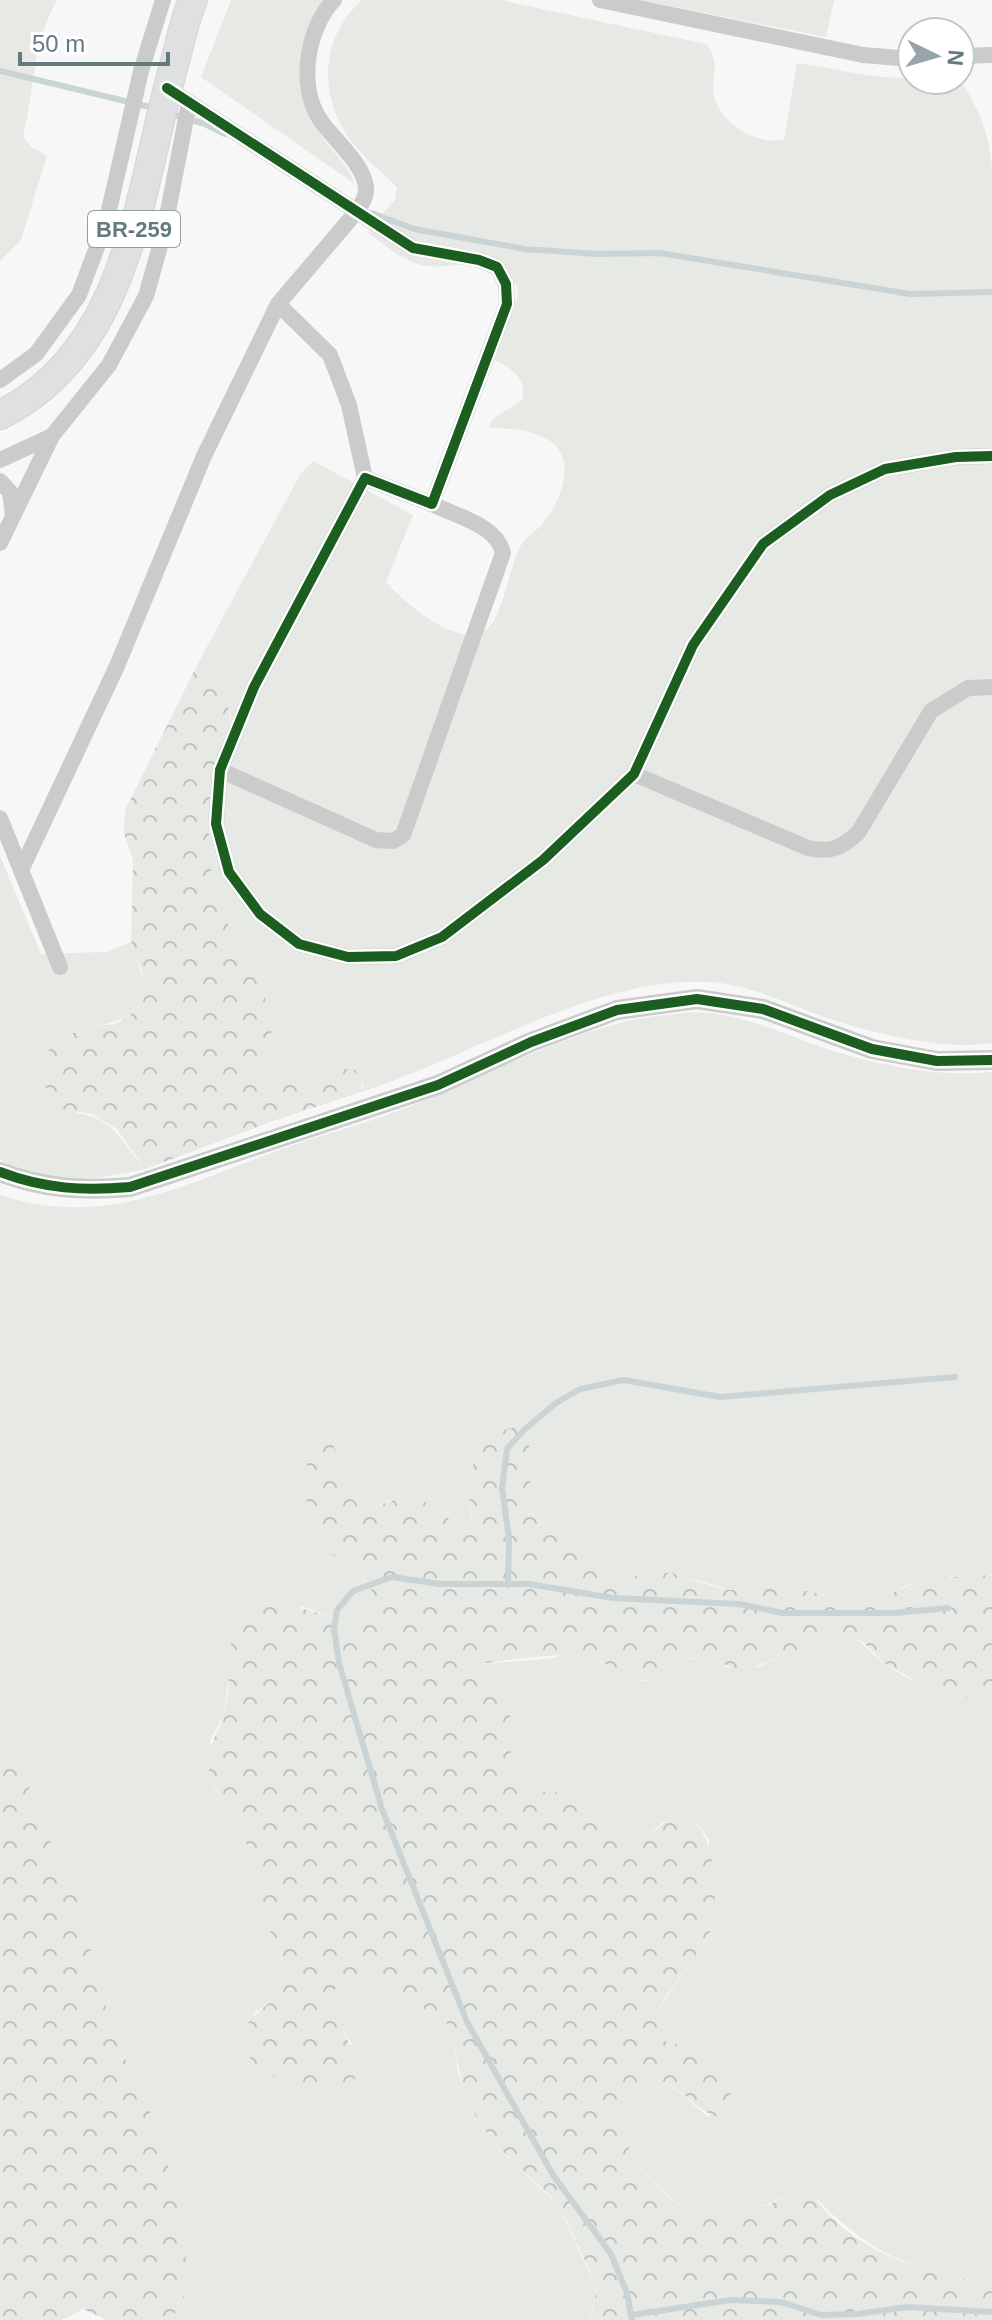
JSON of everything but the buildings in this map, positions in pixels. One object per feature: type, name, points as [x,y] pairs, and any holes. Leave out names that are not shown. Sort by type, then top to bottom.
[{"type":"highway","name":"BR-259","points":[[0,415],[59,372],[97,323],[130,249],[178,96],[193,0]]},
{"type":"street","points":[[0,380],[36,354],[79,295],[106,223],[141,71],[163,0]]},
{"type":"street","points":[[22,868],[117,666],[204,456],[278,304],[358,210],[365,197],[361,173],[318,117],[308,79],[309,45],[324,10],[334,0]]},
{"type":"street","points":[[600,0],[863,55],[896,58]]},
{"type":"street","points":[[0,543],[52,436],[109,365],[146,296],[164,232],[178,96],[413,248],[479,260],[497,267],[506,284],[507,304],[432,504]]},
{"type":"street","points":[[278,304],[330,355],[349,405],[365,478],[254,687],[220,770],[216,824],[229,872],[260,914],[299,944],[348,957],[396,956],[442,937],[543,860],[634,774],[693,645],[763,544],[830,495],[885,469],[956,457],[992,456]]},
{"type":"street","points":[[0,460],[52,436]]},
{"type":"street","points":[[220,770],[376,840],[393,841],[403,835],[503,553],[500,540],[489,531],[432,504],[365,478]]},
{"type":"street","points":[[0,481],[10,492],[13,516]]},
{"type":"street","points":[[634,774],[808,848],[825,852],[841,848],[858,833],[931,711],[968,688],[992,687]]},
{"type":"street","points":[[0,818],[60,967]]},
{"type":"street","points":[[0,1172],[29,1183],[79,1191],[130,1187],[438,1085],[531,1042],[617,1010],[697,999],[763,1009],[872,1049],[937,1061],[992,1060]]},
{"type":"green space","points":[[0,0],[57,0],[42,35],[23,136],[31,147],[47,156],[21,240],[0,261]]},
{"type":"green space","points":[[231,0],[329,0],[308,34],[302,51],[301,85],[312,120],[355,184],[201,77]]},
{"type":"green space","points":[[362,0],[500,0],[706,44],[714,58],[713,89],[718,107],[742,131],[774,141],[784,140],[797,63],[896,78],[896,96],[970,96],[986,134],[992,168],[992,1043],[950,1044],[905,1038],[838,1021],[734,985],[677,982],[632,989],[586,1002],[364,1091],[363,1084],[326,1071],[281,1086],[266,1086],[259,1073],[272,1030],[273,1014],[225,918],[212,878],[209,856],[212,819],[228,756],[231,719],[225,700],[196,667],[301,473],[313,461],[413,515],[386,582],[437,624],[468,635],[482,632],[493,622],[520,547],[552,511],[564,476],[561,454],[554,444],[530,432],[489,427],[493,419],[522,400],[523,391],[517,376],[504,364],[479,352],[517,298],[518,288],[496,267],[484,264],[436,267],[414,263],[367,232],[395,200],[397,187],[350,139],[336,115],[331,98],[328,80],[332,46],[349,14]]},
{"type":"green space","points":[[640,0],[834,0],[826,37]]},
{"type":"green space","points":[[196,667],[214,681],[225,697],[230,714],[227,750],[211,816],[209,854],[216,889],[229,926],[273,1014],[272,1030],[259,1073],[266,1086],[333,1070],[355,1070],[364,1091],[145,1169],[117,1129],[92,1114],[61,1109],[50,1098],[44,1084],[47,1052],[58,1041],[85,1027],[116,1024],[129,1016],[139,1004],[142,971],[131,942],[133,860],[124,833],[125,810]]},
{"type":"green space","points":[[0,856],[41,954],[107,952],[131,942],[142,978],[140,1003],[122,1019],[85,1027],[76,1113],[89,1115],[108,1126],[145,1169],[89,1178],[51,1178],[16,1169],[0,1159]]},
{"type":"green space","points":[[692,1012],[738,1018],[876,1063],[946,1073],[992,1072],[992,1575],[941,1577],[911,1583],[883,1597],[853,1601],[777,1585],[730,1590],[686,1577],[646,1572],[626,1579],[611,1577],[598,1571],[567,1538],[540,1524],[531,1512],[530,1497],[469,1508],[473,1524],[459,1527],[435,1507],[393,1499],[366,1511],[355,1502],[349,1488],[308,1448],[306,1496],[313,1532],[327,1549],[361,1577],[373,1594],[376,1605],[352,1625],[302,1606],[228,1683],[224,1714],[210,1741],[214,1788],[234,1812],[241,1827],[257,1872],[267,1924],[287,1969],[286,1984],[278,1996],[253,2014],[275,2076],[290,2081],[352,2044],[336,2017],[336,1987],[364,1976],[379,1977],[403,2002],[444,2016],[452,2036],[458,2072],[482,2127],[499,2149],[558,2205],[595,2285],[595,2300],[588,2320],[170,2320],[184,2301],[166,2165],[158,2129],[112,2030],[76,1894],[50,1841],[15,1751],[0,1747],[0,1195],[38,1204],[74,1207],[108,1205],[142,1198],[176,1189],[279,1150],[406,1108],[574,1037],[632,1020]]},
{"type":"green space","points":[[516,1427],[529,1435],[531,1513],[540,1524],[567,1538],[598,1571],[611,1577],[626,1579],[646,1572],[672,1573],[730,1590],[777,1585],[853,1601],[883,1597],[925,1578],[992,1575],[992,1681],[963,1701],[949,1705],[935,1699],[911,1678],[884,1663],[863,1642],[848,1636],[786,1654],[743,1672],[703,1657],[685,1660],[653,1678],[635,1680],[592,1656],[572,1655],[482,1664],[474,1678],[511,1717],[513,1736],[508,1784],[572,1796],[583,1802],[600,1827],[618,1833],[642,1836],[680,1817],[697,1824],[705,1837],[714,1872],[712,1925],[702,1946],[656,2013],[665,2041],[719,2056],[734,2106],[724,2118],[714,2116],[665,2083],[651,2081],[641,2085],[624,2109],[623,2129],[630,2150],[643,2170],[679,2205],[717,2220],[742,2217],[785,2196],[809,2189],[825,2210],[865,2244],[940,2274],[992,2283],[992,2320],[588,2320],[596,2294],[595,2285],[564,2216],[555,2201],[498,2147],[474,2113],[444,2016],[403,2002],[379,1977],[364,1976],[336,1987],[334,2001],[356,2064],[349,2091],[326,2092],[296,2085],[268,2074],[250,2058],[243,2042],[245,2030],[251,2019],[281,1991],[286,1980],[286,1967],[269,1928],[239,1823],[214,1786],[209,1771],[211,1747],[226,1703],[234,1623],[257,1603],[294,1607],[352,1625],[376,1605],[368,1585],[327,1549],[313,1532],[306,1496],[308,1448],[320,1438],[333,1445],[355,1502],[366,1511],[408,1494],[435,1507],[459,1527],[473,1524],[470,1478],[480,1445],[486,1435]]},
{"type":"green space","points":[[848,1636],[903,1675],[931,1690],[963,1701],[992,1681],[992,2283],[938,2274],[892,2256],[850,2229],[810,2192],[786,2196],[742,2218],[723,2221],[695,2213],[657,2185],[628,2146],[622,2125],[624,2106],[636,2088],[646,2082],[665,2083],[708,2116],[734,2106],[719,2056],[665,2041],[656,2013],[710,1934],[709,1840],[696,1823],[684,1818],[671,1819],[643,1835],[618,1833],[600,1827],[583,1802],[572,1796],[507,1784],[512,1736],[510,1717],[474,1678],[481,1664],[547,1659],[577,1652],[592,1656],[631,1680],[646,1681],[687,1660],[701,1657],[716,1659],[728,1668],[759,1667],[786,1654]]},
{"type":"green space","points":[[0,1747],[15,1751],[50,1841],[76,1894],[112,2030],[158,2129],[179,2205],[186,2254],[184,2301],[170,2320],[107,2320],[83,2309],[62,2320],[0,2320]]},
{"type":"waterway","points":[[0,71],[154,108]]},
{"type":"waterway","points":[[168,113],[205,124],[225,134]]},
{"type":"waterway","points":[[372,213],[414,229],[525,249],[597,254],[660,253],[910,294],[992,292]]},
{"type":"waterway","points":[[508,1585],[509,1538],[502,1488],[507,1449],[556,1403],[580,1389],[624,1380],[720,1397],[955,1377]]},
{"type":"waterway","points":[[632,2320],[627,2293],[611,2254],[553,2175],[467,2022],[382,1809],[339,1663],[334,1629],[337,1610],[353,1591],[392,1577],[440,1584],[529,1584],[613,1598],[739,1604],[783,1613],[894,1613],[948,1608]]},
{"type":"waterway","points":[[632,2315],[730,2300],[781,2302],[821,2315],[908,2307],[992,2312]]},
{"type":"cycle path","points":[[167,88],[413,248],[479,260],[497,267],[506,284],[507,304],[432,504],[365,478],[254,687],[220,770],[216,824],[229,872],[260,914],[299,944],[348,957],[396,956],[442,937],[543,860],[634,774],[693,645],[763,544],[830,495],[885,469],[956,457],[992,456]]},
{"type":"cycle path","points":[[0,1172],[32,1182],[64,1187],[130,1187],[438,1085],[531,1042],[617,1010],[697,999],[763,1009],[872,1049],[937,1061],[992,1060]]}]
